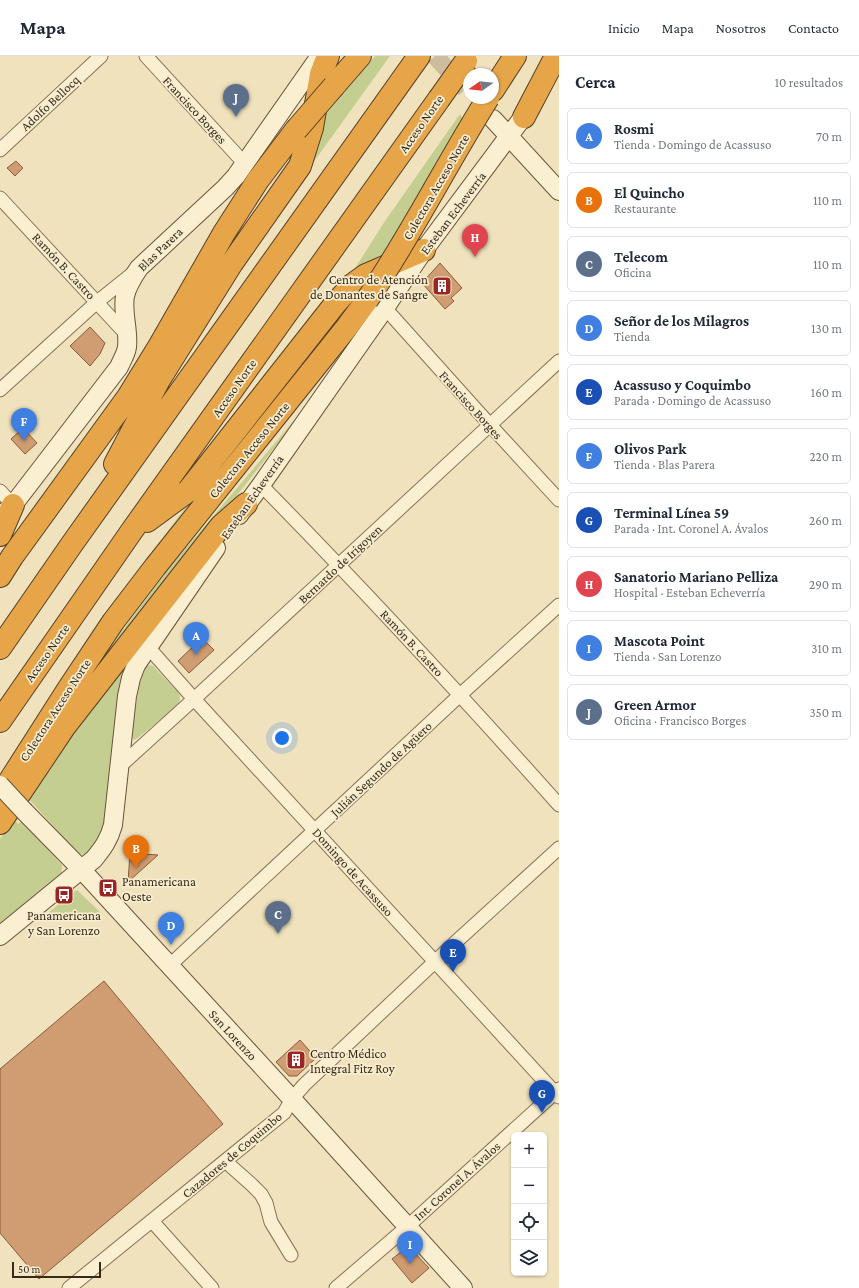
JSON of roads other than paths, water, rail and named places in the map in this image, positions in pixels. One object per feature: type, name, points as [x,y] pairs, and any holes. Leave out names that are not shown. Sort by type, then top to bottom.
[{"type":"highway","points":[[72,544],[159,380],[232,263],[300,166],[312,128],[321,74],[328,56]]},
{"type":"highway","points":[[0,576],[128,397],[160,345],[224,233],[258,180],[296,130],[360,56]]},
{"type":"highway","name":"Colectora Acceso Norte","points":[[499,80],[515,56]]},
{"type":"highway","points":[[524,117],[556,56]]},
{"type":"highway","name":"Acceso Norte","points":[[0,721],[131,532],[468,59]]},
{"type":"highway","points":[[0,648],[72,544],[414,63]]},
{"type":"highway","name":"Colectora Acceso Norte","points":[[0,796],[113,622],[154,567],[347,327],[376,304],[394,260],[484,104]]},
{"type":"highway","points":[[131,532],[188,491],[335,304],[352,285],[366,275],[424,250]]},
{"type":"highway","points":[[0,534],[4,504]]},
{"type":"highway","points":[[0,824],[64,726],[221,526],[246,504]]},
{"type":"street","name":"Adolfo Bellocq","points":[[0,150],[100,56]]},
{"type":"street","name":"Francisco Borges","points":[[146,56],[245,164]]},
{"type":"street","name":"Blas Parera","points":[[4,504],[112,378],[124,356],[127,346],[125,297],[130,282],[139,268],[225,188],[245,164],[320,56]]},
{"type":"street","name":"Esteban Echeverría","points":[[0,936],[94,859],[104,847],[109,838],[113,825],[128,696],[131,678],[136,665],[246,504],[261,485],[376,304],[424,250],[559,69]]},
{"type":"street","points":[[493,119],[559,191]]},
{"type":"street","name":"Ramón B. Castro","points":[[0,198],[127,335]]},
{"type":"street","points":[[0,390],[97,302],[139,268]]},
{"type":"street","name":"Francisco Borges","points":[[376,304],[559,500]]},
{"type":"street","name":"Bernardo de Irigoyen","points":[[119,767],[559,361]]},
{"type":"street","name":"Ramón B. Castro","points":[[261,485],[339,565],[460,695],[559,805]]},
{"type":"street","name":"Julián Segundo de Agüero","points":[[169,966],[460,695],[559,605]]},
{"type":"street","name":"Domingo de Acassuso","points":[[148,647],[434,962],[558,1093]]},
{"type":"street","name":"San Lorenzo","points":[[0,785],[81,869],[463,1288]]},
{"type":"street","name":"Cazadores de Coquimbo","points":[[69,1288],[284,1112],[292,1099],[304,1085],[434,962],[559,848]]},
{"type":"street","name":"Int. Coronel A. Ávalos","points":[[336,1288],[558,1093]]},
{"type":"street","points":[[225,1161],[261,1194],[266,1203],[271,1222],[291,1255]]},
{"type":"street","points":[[152,1221],[212,1288]]},
{"type":"tunnel","points":[[435,56],[463,86]]},
{"type":"place","name":"Green Armor","points":[[236,117]]},
{"type":"place","name":"Sanatorio Mariano Pelliza","points":[[475,257]]},
{"type":"place","name":"Centro de Atención de Donantes de Sangre","points":[[442,286]]},
{"type":"place","name":"Olivos Park","points":[[24,441]]},
{"type":"place","name":"Rosmi","points":[[196,655]]},
{"type":"place","name":"El Quincho","points":[[136,868]]},
{"type":"place","name":"Panamericana Oeste","points":[[108,888]]},
{"type":"place","name":"Panamericana y San Lorenzo","points":[[64,895]]},
{"type":"place","name":"Telecom","points":[[278,934]]},
{"type":"place","name":"Señor de los Milagros","points":[[171,945]]},
{"type":"place","name":"Acassuso y Coquimbo","points":[[453,972]]},
{"type":"place","name":"Centro Médico Integral Fitz Roy","points":[[296,1060]]},
{"type":"place","name":"Terminal Línea 59","points":[[542,1113]]},
{"type":"place","name":"Mascota Point","points":[[410,1264]]}]
